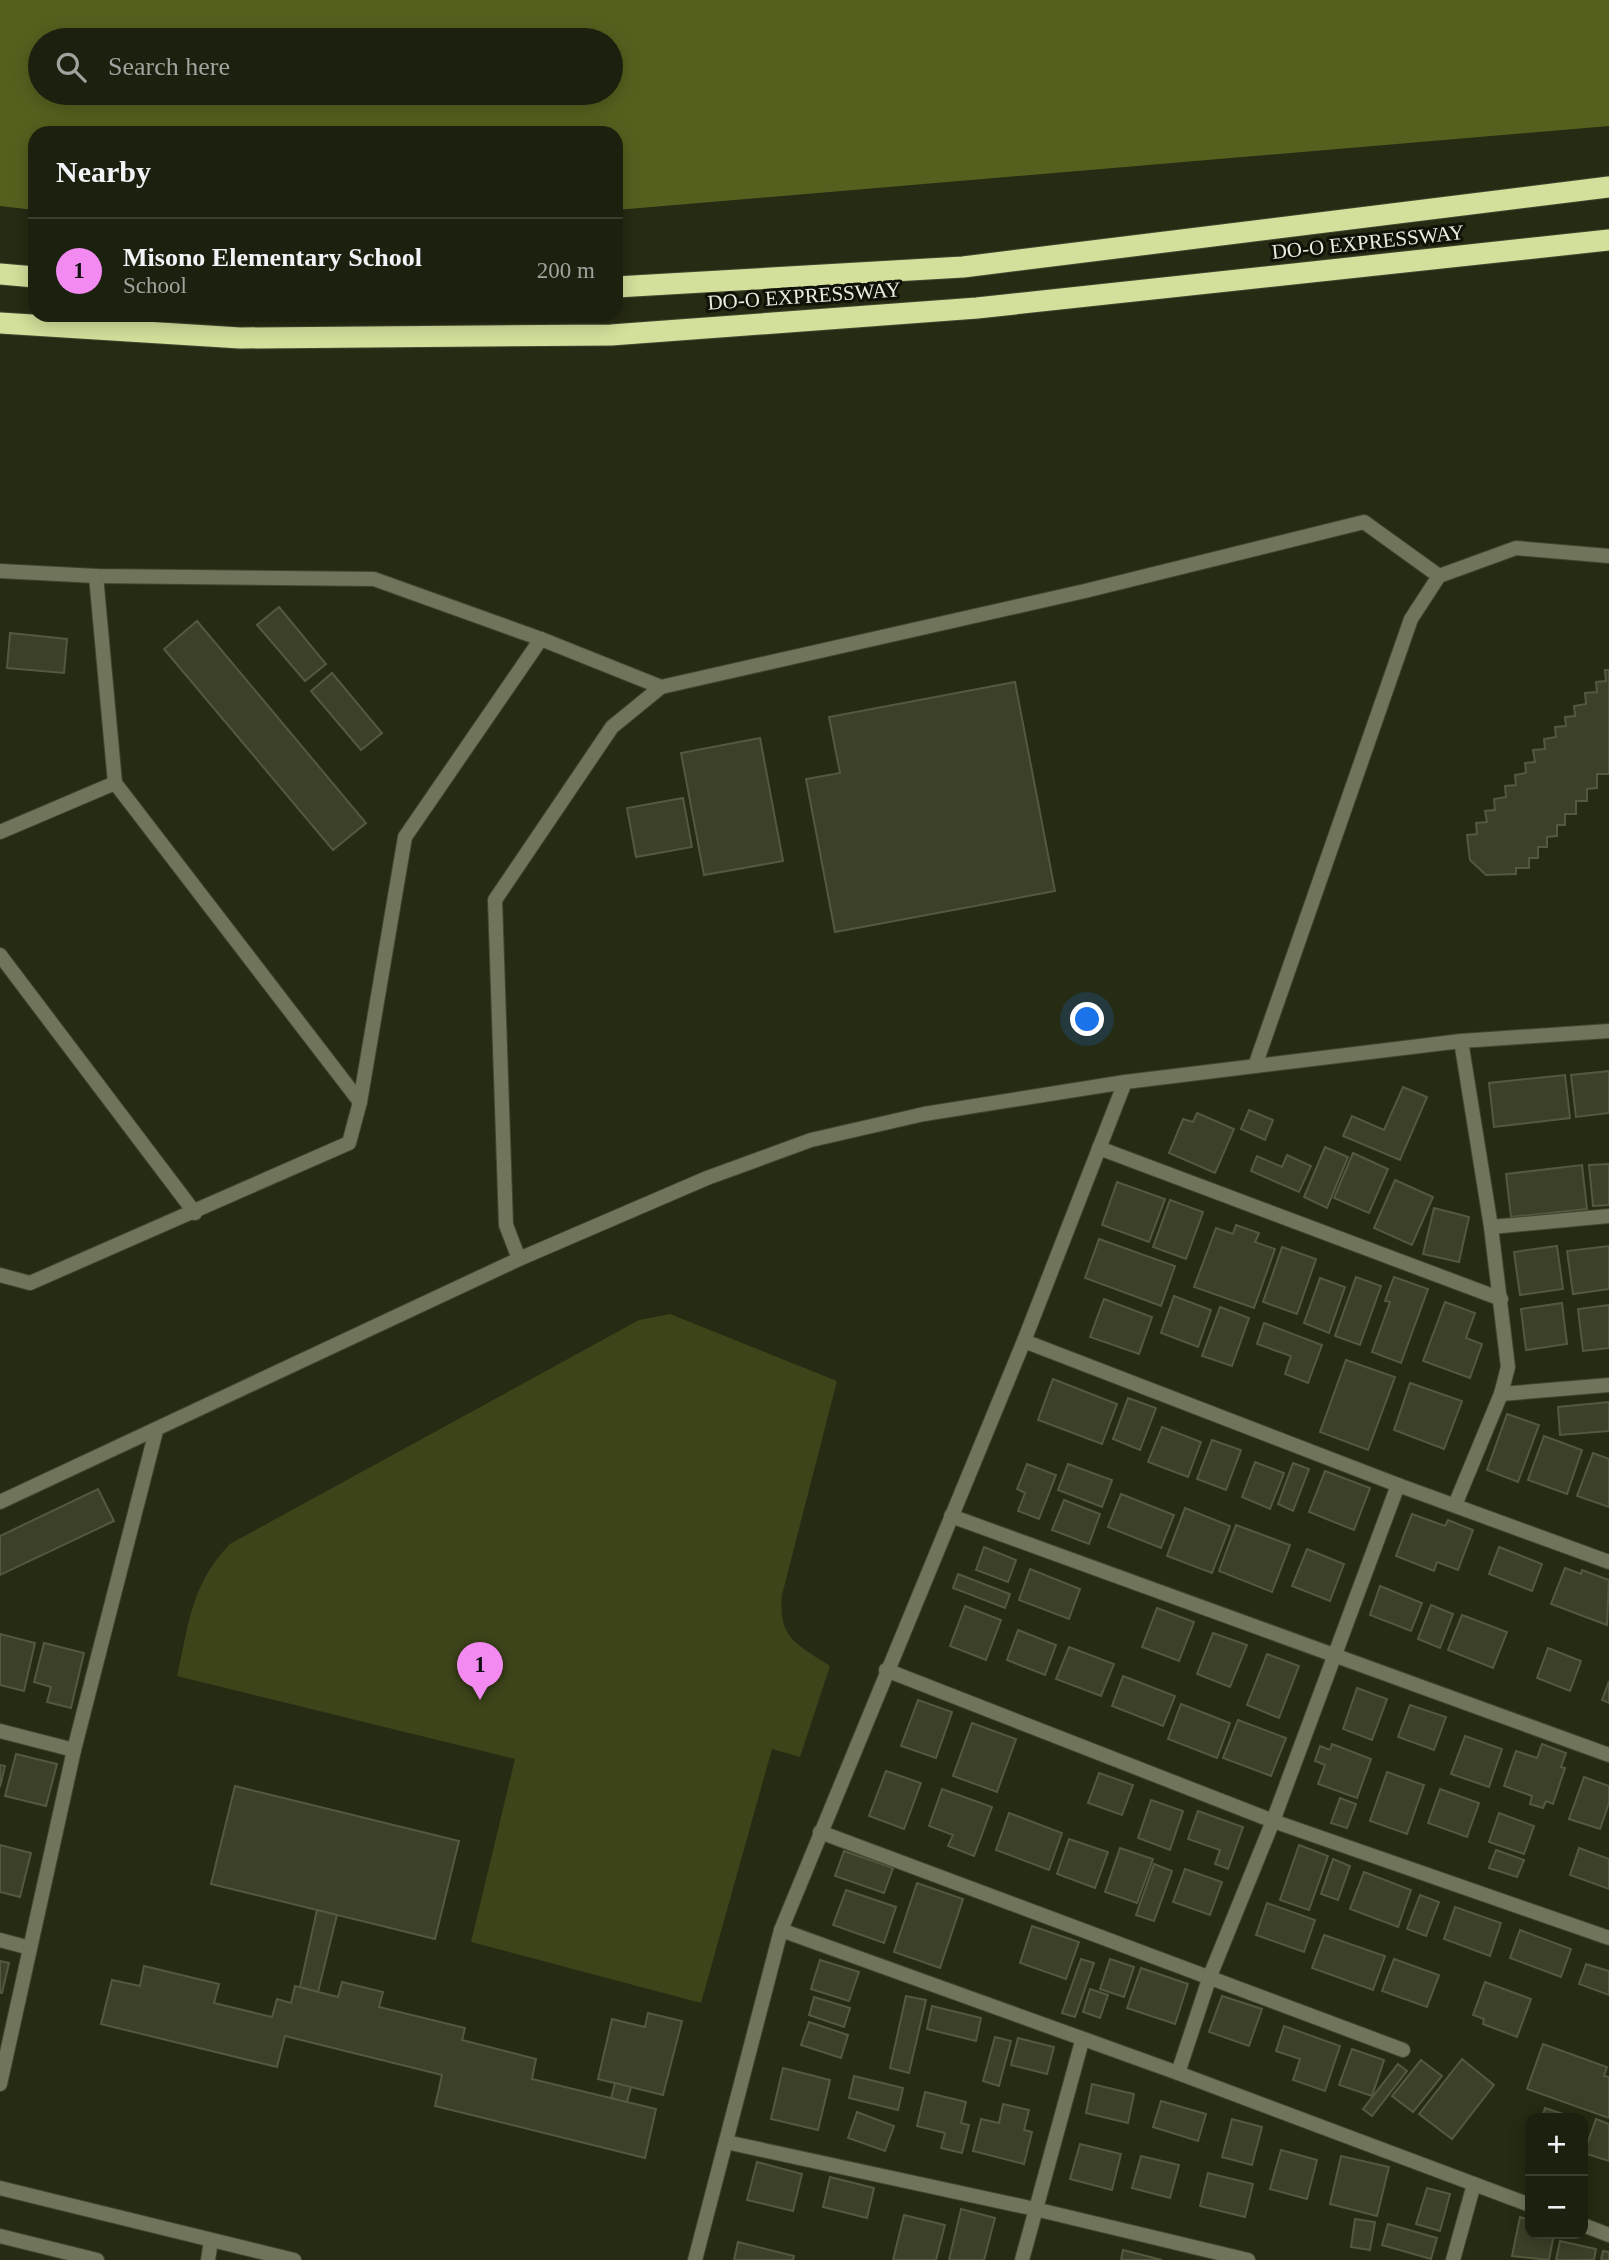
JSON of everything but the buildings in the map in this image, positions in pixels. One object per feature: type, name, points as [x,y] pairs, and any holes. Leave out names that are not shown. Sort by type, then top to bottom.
[{"type":"highway","name":"DO-O EXPRESSWAY","points":[[623,286],[963,267],[1609,187]]},
{"type":"highway","name":"DO-O EXPRESSWAY","points":[[0,323],[240,338],[611,335],[976,308],[1609,240]]},
{"type":"highway","points":[[0,274],[28,276]]},
{"type":"street","points":[[519,1259],[506,1225],[495,900],[612,727],[661,687],[1072,594],[1364,522],[1439,576]]},
{"type":"street","points":[[1255,1066],[1411,619],[1439,576],[1516,548],[1609,556]]},
{"type":"street","points":[[0,571],[96,576],[374,579],[541,639],[661,687]]},
{"type":"street","points":[[96,576],[115,783],[360,1102]]},
{"type":"street","points":[[0,1275],[30,1283],[195,1213],[349,1143],[360,1102],[405,836],[541,639]]},
{"type":"street","points":[[0,832],[115,783]]},
{"type":"street","points":[[0,955],[195,1213]]},
{"type":"street","points":[[0,1502],[519,1259],[707,1178],[811,1140],[924,1114],[1125,1082],[1461,1041],[1609,1031]]},
{"type":"street","points":[[1455,1504],[1501,1394],[1508,1367],[1491,1227],[1461,1041]]},
{"type":"street","points":[[695,2260],[781,1930],[1024,1341],[1125,1082]]},
{"type":"street","points":[[1098,1148],[1501,1299]]},
{"type":"street","points":[[1491,1227],[1609,1216]]},
{"type":"street","points":[[1024,1341],[1398,1485],[1609,1562]]},
{"type":"street","points":[[1501,1394],[1609,1385]]},
{"type":"street","points":[[0,2084],[75,1750],[156,1431]]},
{"type":"street","points":[[1178,2073],[1210,1976],[1273,1821],[1398,1485]]},
{"type":"street","points":[[951,1516],[1609,1755]]},
{"type":"street","points":[[886,1670],[1273,1821],[1609,1938]]},
{"type":"street","points":[[0,1731],[75,1750]]},
{"type":"street","points":[[820,1832],[1403,2050]]},
{"type":"street","points":[[781,1930],[1082,2041],[1178,2073],[1525,2203]]},
{"type":"street","points":[[0,1940],[30,1948]]},
{"type":"street","points":[[1022,2260],[1082,2041]]},
{"type":"street","points":[[726,2142],[1035,2209],[1248,2260]]},
{"type":"street","points":[[1453,2260],[1474,2184]]},
{"type":"street","points":[[0,2188],[294,2260]]},
{"type":"street","points":[[1588,2227],[1609,2235]]},
{"type":"street","points":[[0,2236],[97,2260]]},
{"type":"street","points":[[208,2260],[212,2241]]},
{"type":"green space","points":[[0,0],[1609,0],[1609,126],[623,209],[623,126],[28,126],[28,209],[0,206]]},
{"type":"green space","points":[[670,1314],[837,1381],[782,1595],[786,1631],[799,1645],[830,1666],[800,1757],[772,1749],[701,2003],[471,1942],[515,1759],[177,1676],[199,1590],[217,1559],[230,1544],[639,1320]]},
{"type":"place","name":"Misono Elementary School","points":[[480,1700]]}]
